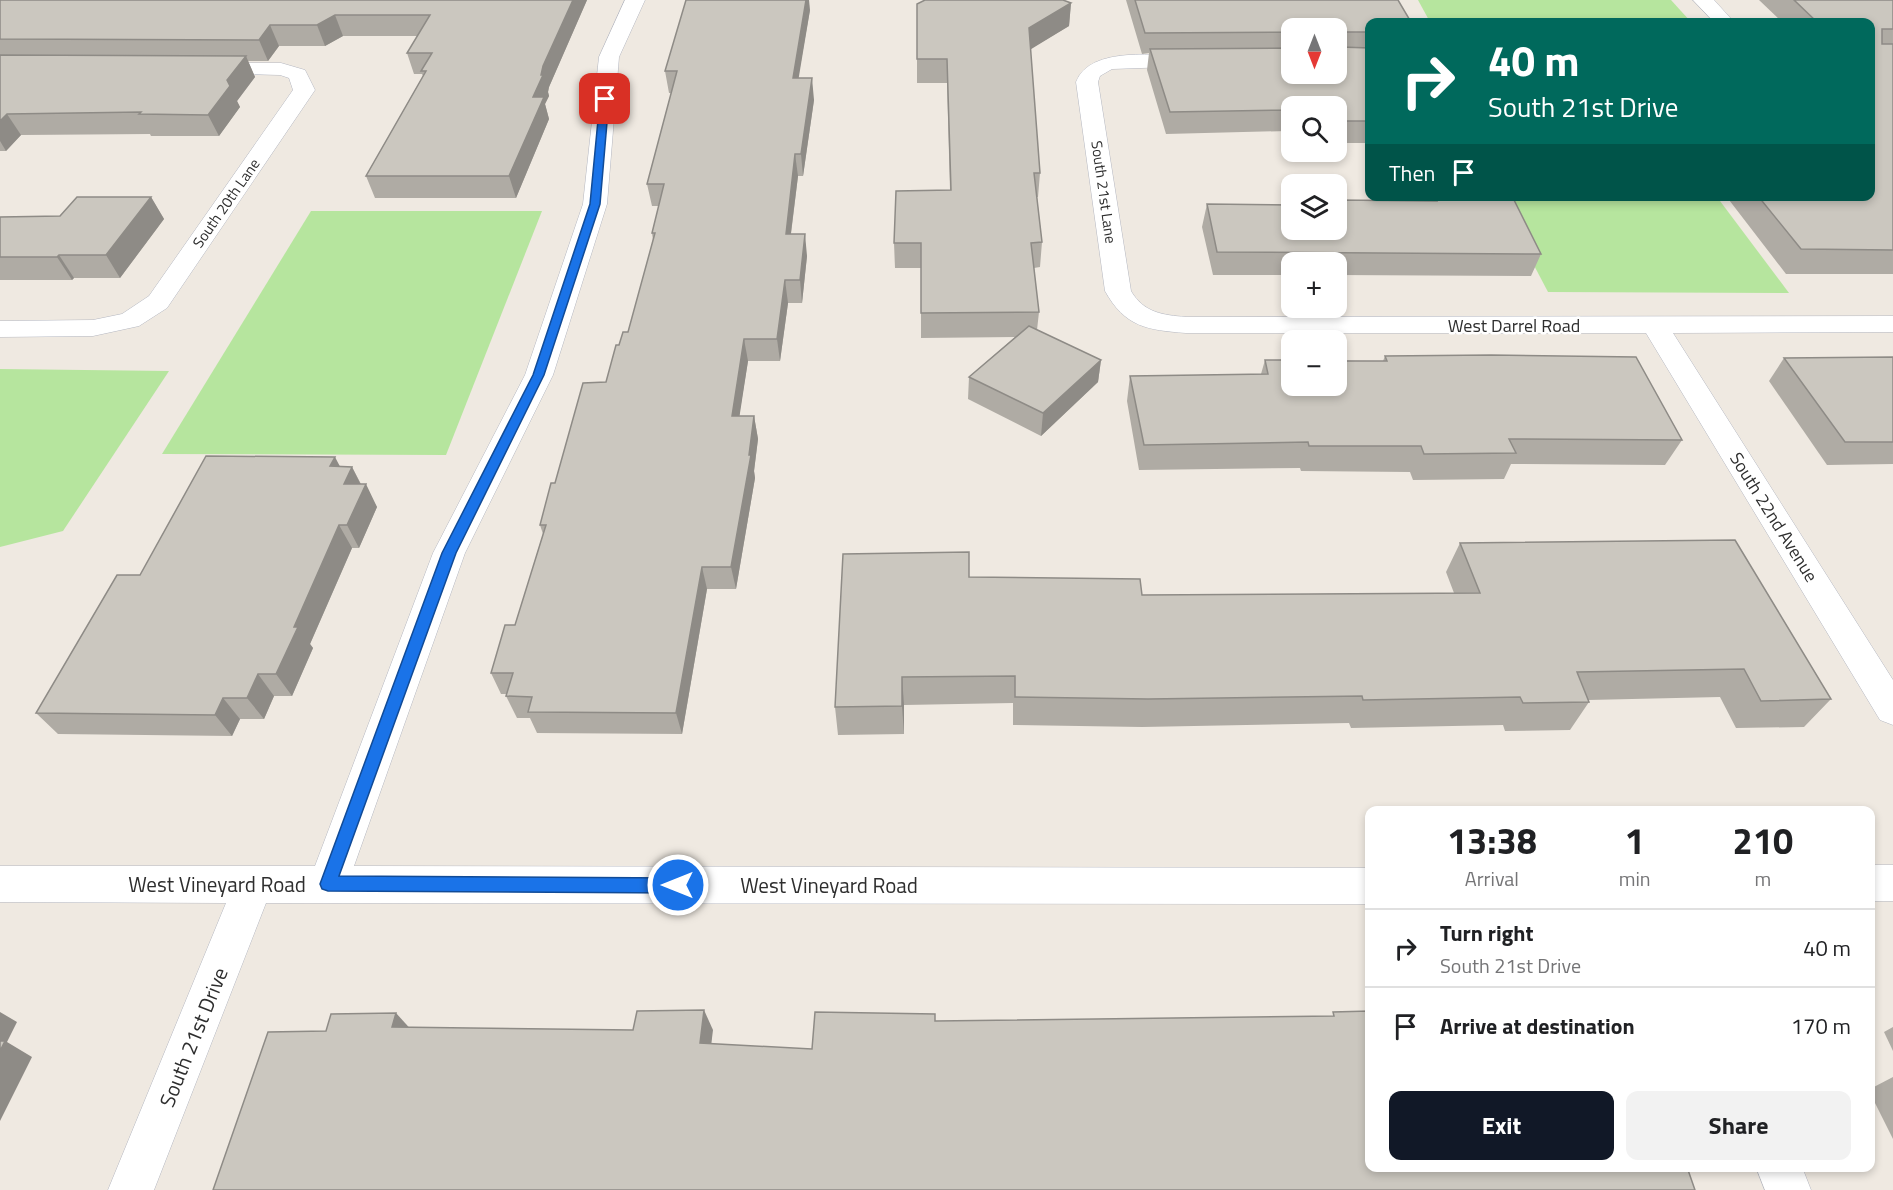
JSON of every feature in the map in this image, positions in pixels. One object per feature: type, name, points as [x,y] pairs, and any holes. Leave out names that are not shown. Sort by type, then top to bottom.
[{"type":"street","points":[[328,884],[449,553],[539,375],[595,204],[609,57],[635,0]]},
{"type":"street","points":[[1703,0],[1720,18]]},
{"type":"street","name":"South 21st Lane","points":[[1136,316],[1124,304],[1118,291],[1087,82],[1090,74],[1098,67],[1125,62],[1208,62]]},
{"type":"street","name":"South 20th Lane","points":[[0,329],[93,328],[130,320],[158,302],[304,90],[298,74],[281,69],[188,69]]},
{"type":"street","name":"West Darrel Road","points":[[1136,316],[1186,326],[1893,324]]},
{"type":"street","name":"South 22nd Avenue","points":[[1655,325],[1893,710]]},
{"type":"street","name":"South 21st Drive","points":[[131,1190],[254,883]]},
{"type":"street","points":[[1875,883],[1893,883]]},
{"type":"street","name":"West Vineyard Road","points":[[0,884],[1365,886]]},
{"type":"street","points":[[1781,1172],[1788,1190]]},
{"type":"green space","points":[[1418,0],[1671,0],[1687,18],[1428,18]]},
{"type":"green space","points":[[1500,201],[1720,201],[1789,293],[1548,292]]},
{"type":"green space","points":[[311,211],[542,211],[446,455],[162,454]]},
{"type":"green space","points":[[0,369],[169,371],[63,531],[0,547]]},
{"type":"building","points":[[0,0],[573,0],[543,66],[541,75],[543,75],[533,97],[544,97],[509,176],[366,176],[426,71],[421,71],[432,53],[407,53],[430,15],[335,15],[317,25],[270,25],[259,40],[0,39]]},
{"type":"building","points":[[686,0],[806,0],[793,78],[812,78],[801,154],[795,154],[786,234],[805,234],[800,280],[785,280],[777,339],[744,339],[732,416],[754,416],[749,455],[751,455],[731,567],[702,567],[676,713],[528,712],[532,697],[506,696],[513,673],[491,673],[505,625],[515,625],[546,525],[540,525],[551,483],[555,483],[583,383],[606,382],[616,345],[619,345],[623,332],[628,332],[655,233],[652,233],[664,184],[647,184],[677,71],[665,71]]},
{"type":"building","points":[[925,0],[1063,0],[1071,3],[1029,28],[1040,173],[1034,173],[1042,242],[1031,243],[1039,312],[921,313],[921,243],[894,243],[896,191],[951,190],[947,59],[917,59],[917,4]]},
{"type":"building","points":[[1135,0],[1398,0],[1409,18],[1365,18],[1365,32],[1347,32],[1347,18],[1281,18],[1281,32],[1145,33]]},
{"type":"building","points":[[1794,0],[1893,0],[1893,29],[1882,29],[1882,44],[1893,44],[1893,250],[1801,249],[1762,201],[1875,201],[1875,18],[1813,18]]},
{"type":"building","points":[[1347,47],[1365,48],[1365,121],[1347,121],[1347,96],[1281,96],[1281,110],[1170,112],[1150,49],[1281,48],[1281,84],[1347,84]]},
{"type":"building","points":[[0,55],[246,56],[227,80],[230,86],[208,115],[139,114],[141,112],[7,114],[0,121]]},
{"type":"building","points":[[77,197],[151,197],[106,255],[0,257],[0,217],[60,216]]},
{"type":"building","points":[[1347,200],[1514,201],[1541,254],[1217,252],[1207,204],[1281,205],[1281,240],[1347,240]]},
{"type":"building","points":[[1029,326],[1101,360],[1043,413],[969,377]]},
{"type":"building","points":[[1385,356],[1636,357],[1682,440],[1509,439],[1516,453],[1424,454],[1421,446],[1309,446],[1308,442],[1144,445],[1130,376],[1268,374],[1265,360],[1281,360],[1281,396],[1347,396],[1347,361],[1387,361]]},
{"type":"building","points":[[1893,357],[1893,442],[1845,442],[1784,358]]},
{"type":"building","points":[[206,456],[335,457],[330,466],[352,467],[344,484],[366,484],[347,525],[339,525],[294,627],[298,627],[276,674],[258,674],[247,698],[223,698],[215,715],[36,713],[117,575],[140,575]]},
{"type":"building","points":[[1735,540],[1831,699],[1761,701],[1744,669],[1577,672],[1589,702],[1523,703],[1520,697],[1363,700],[1362,696],[1148,699],[1015,697],[1015,676],[902,677],[902,706],[835,707],[843,554],[969,552],[969,577],[1140,579],[1142,595],[1480,593],[1460,543]]},
{"type":"building","points":[[704,1010],[700,1043],[812,1049],[815,1012],[935,1014],[935,1021],[1334,1016],[1333,1012],[1365,1011],[1365,1172],[1689,1172],[1695,1190],[213,1190],[268,1032],[326,1031],[331,1014],[396,1013],[392,1027],[633,1030],[637,1011]]},
{"type":"building","points":[[0,1041],[5,1041],[0,1051]]},
{"type":"route","points":[[605,99],[595,204],[539,375],[449,553],[328,884],[678,885]]}]
